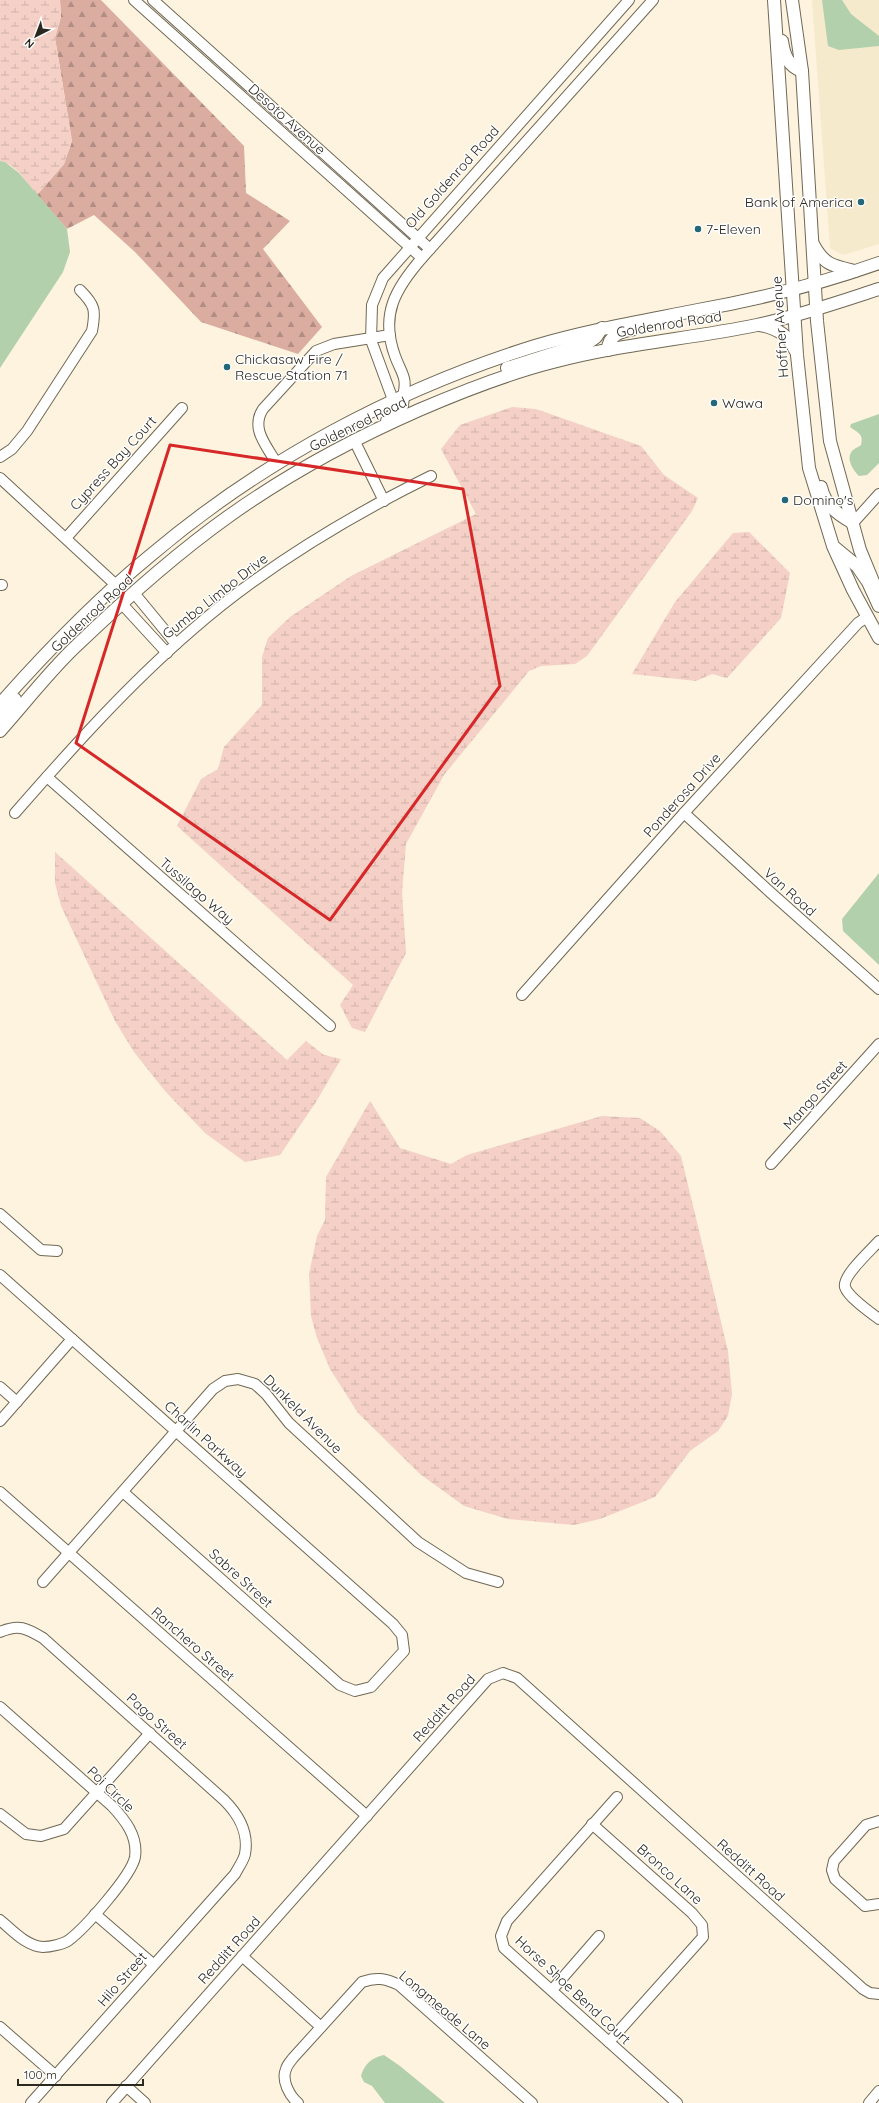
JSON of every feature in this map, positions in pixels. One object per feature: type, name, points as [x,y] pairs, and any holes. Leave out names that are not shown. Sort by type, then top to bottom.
[{"type":"main road","points":[[775,0],[784,52],[794,68],[802,71]]},
{"type":"main road","name":"Hoffner Avenue","points":[[775,0],[797,354],[809,468],[833,546],[867,617],[879,638]]},
{"type":"main road","points":[[792,0],[802,71],[816,309],[830,441],[860,550],[879,596]]},
{"type":"main road","points":[[812,243],[820,255],[829,264],[855,271]]},
{"type":"main road","name":"Goldenrod Road","points":[[0,704],[65,634],[116,585],[152,554],[217,503],[277,464],[329,433],[398,398],[534,346],[602,328],[793,290],[879,263]]},
{"type":"main road","name":"Goldenrod Road","points":[[0,731],[73,649],[171,561],[229,515],[283,481],[354,440],[490,381],[554,362],[608,350],[759,324],[816,309],[879,289]]},
{"type":"main road","points":[[608,350],[608,343],[613,336],[623,331],[674,321],[698,310]]},
{"type":"main road","points":[[759,324],[772,327],[780,332],[793,345],[797,354]]},
{"type":"main road","points":[[490,381],[508,367],[589,342],[596,337],[602,328]]},
{"type":"main road","points":[[377,429],[402,406],[398,398]]},
{"type":"main road","points":[[804,430],[810,442],[823,495],[830,507],[853,523]]},
{"type":"main road","points":[[833,546],[857,566],[868,582],[879,606]]},
{"type":"main road","points":[[0,716],[15,700],[28,673]]},
{"type":"street","name":"Desoto Avenue","points":[[134,0],[422,258]]},
{"type":"street","name":"Desoto Avenue","points":[[153,0],[430,249]]},
{"type":"street","name":"Old Goldenrod Road","points":[[398,398],[371,340],[372,305],[383,278],[629,0]]},
{"type":"street","points":[[398,398],[406,383],[395,357],[390,335],[389,322],[393,300],[407,276],[652,1]]},
{"type":"street","points":[[0,457],[12,449],[27,430],[92,331],[95,315],[91,301],[80,290]]},
{"type":"street","points":[[277,464],[258,433],[257,424],[263,409],[316,351],[334,344],[371,340],[390,335]]},
{"type":"street","name":"Cypress Bay Court","points":[[66,538],[182,408]]},
{"type":"street","points":[[354,440],[384,501]]},
{"type":"street","name":"Gumbo Limbo Drive","points":[[15,812],[86,733],[176,644],[221,606],[288,556],[431,476]]},
{"type":"street","points":[[0,478],[116,585]]},
{"type":"street","points":[[853,523],[879,494]]},
{"type":"street","points":[[134,593],[176,644]]},
{"type":"street","points":[[122,604],[167,653]]},
{"type":"street","name":"Ponderosa Drive","points":[[522,995],[684,813],[858,623],[867,617]]},
{"type":"street","points":[[148,632],[159,623]]},
{"type":"street","name":"Tussilago Way","points":[[47,777],[330,1026]]},
{"type":"street","name":"Van Road","points":[[684,813],[879,989]]},
{"type":"street","name":"Mango Street","points":[[771,1164],[879,1044]]},
{"type":"street","points":[[0,1214],[41,1250],[57,1252]]},
{"type":"street","points":[[879,1241],[846,1277],[845,1287],[850,1295],[879,1319]]},
{"type":"street","name":"Charlin Parkway","points":[[0,1275],[393,1624],[402,1635],[404,1651],[371,1687],[355,1691],[340,1684]]},
{"type":"street","points":[[0,1421],[72,1339]]},
{"type":"street","name":"Dunkeld Avenue","points":[[43,1582],[177,1432],[213,1389],[225,1381],[238,1379],[254,1384],[266,1394],[289,1423],[418,1542],[466,1573],[498,1582]]},
{"type":"street","points":[[0,1387],[17,1402]]},
{"type":"street","name":"Ranchero Street","points":[[0,1492],[367,1816]]},
{"type":"street","name":"Sabre Street","points":[[124,1492],[340,1684]]},
{"type":"street","name":"Pago Street","points":[[0,1632],[12,1626],[26,1628],[43,1638],[235,1810],[244,1829],[245,1855],[235,1874]]},
{"type":"street","name":"Redditt Road","points":[[112,2103],[488,1679],[503,1673],[517,1678],[862,1989],[870,1993],[879,1994]]},
{"type":"street","name":"Poi Circle","points":[[0,1707],[112,1806],[125,1820],[135,1840],[135,1858],[125,1877],[95,1914],[68,1941],[42,1947],[23,1940],[0,1920]]},
{"type":"street","points":[[0,1814],[26,1834],[41,1836],[64,1829],[150,1733]]},
{"type":"street","name":"Horse Shoe Bend Court","points":[[617,1797],[507,1920],[501,1936],[504,1948],[677,2103]]},
{"type":"street","points":[[879,1821],[866,1825],[834,1861],[832,1870],[835,1879],[865,1906],[879,1904]]},
{"type":"street","name":"Bronco Lane","points":[[592,1824],[692,1913],[702,1925],[703,1938],[609,2042]]},
{"type":"street","name":"Hilo Street","points":[[31,2103],[153,1964],[235,1874]]},
{"type":"street","points":[[95,1914],[153,1964]]},
{"type":"street","points":[[552,1990],[599,1936]]},
{"type":"street","points":[[242,1956],[321,2027]]},
{"type":"street","name":"Longmeade Lane","points":[[298,2103],[291,2096],[286,2082],[285,2070],[292,2058],[362,1982],[373,1978],[387,1979],[399,1985],[532,2103]]},
{"type":"street","points":[[0,2027],[56,2076]]},
{"type":"street","points":[[126,2086],[145,2103]]},
{"type":"street","points":[[869,2103],[879,2091]]},
{"type":"highlighted area","points":[[170,445],[463,489],[500,686],[330,920],[76,743]]},
{"type":"shaded area","points":[[812,0],[879,0],[879,244],[843,255],[830,248]]},
{"type":"shaded area","points":[[822,0],[842,0],[851,14],[879,36],[879,46],[839,50],[828,46]]},
{"type":"shaded area","points":[[0,161],[5,162],[19,173],[67,229],[70,252],[63,272],[0,368]]},
{"type":"shaded area","points":[[879,414],[879,463],[867,475],[859,476],[852,467],[850,457],[853,450],[861,445],[862,438],[860,434],[850,427],[851,424]]},
{"type":"shaded area","points":[[879,873],[879,965],[843,931],[842,919]]},
{"type":"shaded area","points":[[384,2055],[400,2066],[445,2103],[385,2103],[372,2086],[364,2082],[361,2076],[364,2068],[370,2062],[376,2057]]},
{"type":"green space","points":[[0,0],[60,0],[61,17],[55,38],[72,141],[64,164],[37,195],[16,170],[0,161]]},
{"type":"green space","points":[[60,0],[101,0],[244,146],[246,193],[290,221],[263,249],[322,327],[298,354],[201,322],[135,252],[94,215],[67,229],[37,195],[64,164],[72,141],[55,38],[61,17]]},
{"type":"green space","points":[[512,407],[536,409],[641,446],[664,475],[698,498],[692,511],[587,656],[575,664],[541,666],[529,671],[444,775],[406,844],[402,893],[406,953],[365,1032],[352,1028],[340,1005],[353,985],[177,826],[201,779],[218,769],[224,747],[262,705],[262,657],[268,638],[290,617],[351,576],[476,514],[441,449],[460,425]]},
{"type":"green space","points":[[749,532],[790,573],[781,618],[727,678],[712,674],[696,681],[632,674],[675,602],[733,533]]},
{"type":"green space","points":[[55,852],[287,1060],[306,1041],[324,1055],[341,1059],[316,1102],[280,1155],[245,1162],[205,1133],[165,1091],[134,1052],[115,1021],[61,906],[55,883]]},
{"type":"green space","points":[[370,1101],[400,1148],[451,1164],[467,1155],[602,1116],[640,1118],[660,1131],[681,1156],[728,1351],[732,1394],[728,1416],[718,1431],[690,1451],[655,1497],[600,1519],[574,1525],[508,1519],[464,1506],[420,1474],[358,1413],[330,1369],[317,1338],[311,1316],[309,1274],[317,1236],[325,1220],[326,1177]]},
{"type":"place","name":"Bank of America","points":[[861,202]]},
{"type":"place","name":"7-Eleven","points":[[698,229]]},
{"type":"place","name":"Chickasaw Fire / Rescue Station 71","points":[[227,367]]},
{"type":"place","name":"Wawa","points":[[714,403]]},
{"type":"place","name":"Domino's","points":[[785,500]]}]
